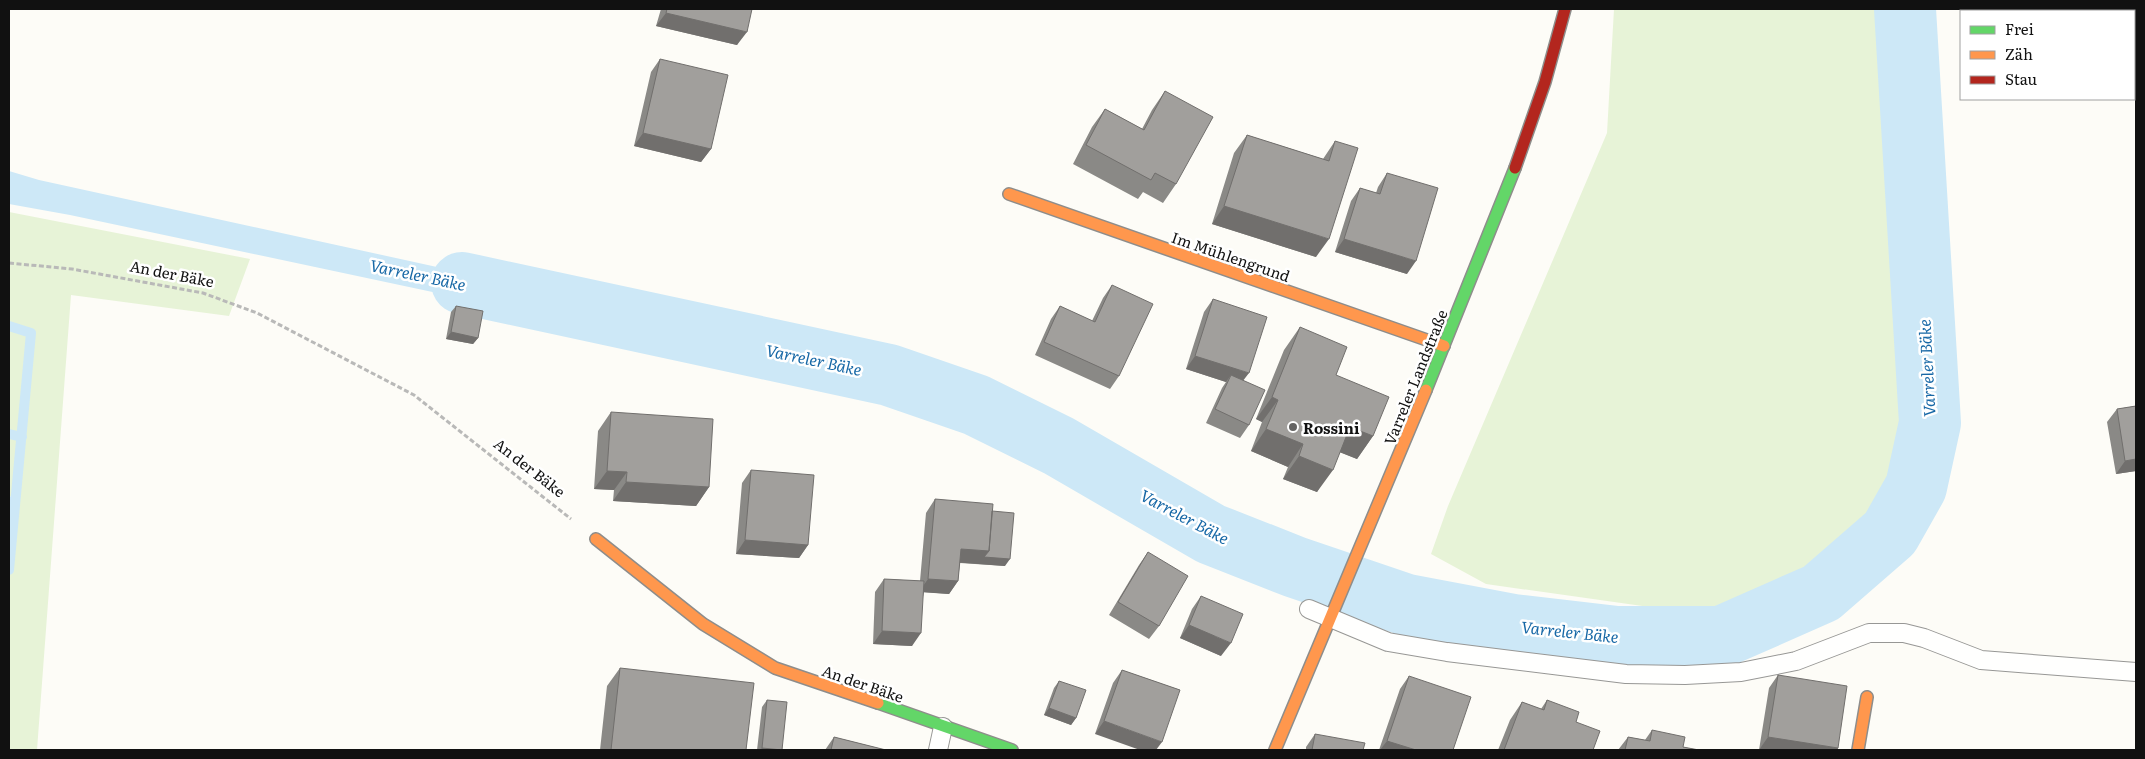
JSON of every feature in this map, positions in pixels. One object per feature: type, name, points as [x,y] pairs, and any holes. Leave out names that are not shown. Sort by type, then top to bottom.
[{"type":"street","name":"Varreler Landstraße","points":[[1275,750],[1332,619],[1444,346],[1527,135],[1559,36],[1565,9]]},
{"type":"street","name":"Im Mühlengrund","points":[[1009,194],[1444,346]]},
{"type":"street","name":"An der Bäke","points":[[596,539],[703,624],[775,668],[1012,750]]},
{"type":"street","points":[[1858,750],[1867,697]]},
{"type":"lane","points":[[1310,609],[1388,642],[1447,652],[1626,674],[1685,675],[1741,672],[1796,661],[1869,633],[1904,633],[1924,638],[1981,660],[2136,672]]},
{"type":"lane","points":[[938,750],[943,727]]},
{"type":"path","name":"An der Bäke","points":[[9,264],[72,269],[203,293],[257,312],[414,395],[596,539]]},
{"type":"green space","points":[[1614,9],[1879,9],[1904,440],[1881,507],[1783,587],[1699,614],[1486,584],[1431,554],[1448,506],[1607,133]]},
{"type":"green space","points":[[9,212],[250,259],[229,316],[71,295],[37,750],[9,750],[9,522],[12,522],[16,498],[9,496]]},
{"type":"water","points":[[9,171],[39,180],[524,286],[547,301],[522,311],[70,215],[9,204]]},
{"type":"water","points":[[9,496],[16,498],[13,523],[9,522]]},
{"type":"building","points":[[667,9],[752,9],[747,32],[666,13]]},
{"type":"building","points":[[660,59],[728,75],[711,149],[643,133]]},
{"type":"building","points":[[1165,91],[1213,117],[1176,184],[1155,173],[1151,180],[1086,145],[1105,109],[1144,130]]},
{"type":"building","points":[[1247,135],[1329,161],[1335,141],[1358,148],[1329,239],[1224,206]]},
{"type":"building","points":[[1387,173],[1438,188],[1416,261],[1344,239],[1360,188],[1380,194]]},
{"type":"building","points":[[1112,285],[1153,304],[1119,376],[1044,342],[1060,306],[1095,322]]},
{"type":"building","points":[[1213,299],[1267,317],[1249,373],[1195,356]]},
{"type":"building","points":[[456,306],[483,311],[478,338],[451,332]]},
{"type":"building","points":[[1300,327],[1347,347],[1336,375],[1389,397],[1373,436],[1350,427],[1333,470],[1299,456],[1303,444],[1266,429],[1278,400],[1272,397]]},
{"type":"building","points":[[1231,375],[1265,390],[1249,425],[1215,409]]},
{"type":"building","points":[[2136,406],[2136,459],[2125,461],[2117,409]]},
{"type":"building","points":[[611,412],[713,419],[709,487],[626,482],[627,472],[607,471]]},
{"type":"building","points":[[751,470],[814,475],[808,545],[745,540]]},
{"type":"building","points":[[935,499],[993,504],[989,551],[961,549],[958,581],[928,579]]},
{"type":"building","points":[[992,511],[1014,513],[1010,559],[984,557],[989,551]]},
{"type":"building","points":[[1148,552],[1188,576],[1159,626],[1118,602]]},
{"type":"building","points":[[884,579],[924,581],[921,633],[882,631]]},
{"type":"building","points":[[1201,596],[1243,614],[1231,643],[1189,625]]},
{"type":"building","points":[[620,668],[754,683],[746,750],[611,750]]},
{"type":"building","points":[[1122,670],[1180,690],[1162,742],[1104,721]]},
{"type":"building","points":[[1778,675],[1847,686],[1838,748],[1768,737]]},
{"type":"building","points":[[1409,676],[1471,697],[1453,750],[1416,750],[1387,741]]},
{"type":"building","points":[[1059,681],[1086,690],[1076,718],[1049,708]]},
{"type":"building","points":[[767,700],[787,702],[782,750],[762,748]]},
{"type":"building","points":[[1547,700],[1579,712],[1576,722],[1600,731],[1593,750],[1504,750],[1522,702],[1544,710]]},
{"type":"building","points":[[1652,730],[1685,737],[1683,747],[1699,750],[1625,750],[1628,737],[1650,741]]},
{"type":"building","points":[[1315,734],[1365,743],[1363,750],[1312,750]]},
{"type":"building","points":[[834,737],[886,750],[831,750]]},
{"type":"waterway","name":"Varreler Bäke","points":[[462,283],[889,375],[976,405],[1059,446],[1211,534],[1295,567],[1407,605],[1513,625],[1617,637],[1721,637],[1821,593],[1890,533],[1916,487],[1930,423],[1905,9]]},
{"type":"waterway","points":[[9,326],[31,333],[9,570]]},
{"type":"waterway","points":[[9,434],[22,437]]},
{"type":"traffic: fast","points":[[1426,390],[1515,168]]},
{"type":"traffic: fast","points":[[878,703],[1012,750]]},
{"type":"traffic: slow","points":[[1009,194],[1444,346]]},
{"type":"traffic: slow","points":[[1275,750],[1426,390]]},
{"type":"traffic: slow","points":[[596,539],[703,624],[775,668],[878,703]]},
{"type":"traffic: slow","points":[[1858,750],[1867,697]]},
{"type":"traffic: jam","points":[[1515,168],[1545,82],[1565,9]]},
{"type":"place","name":"Rossini","points":[[1293,427]]}]
